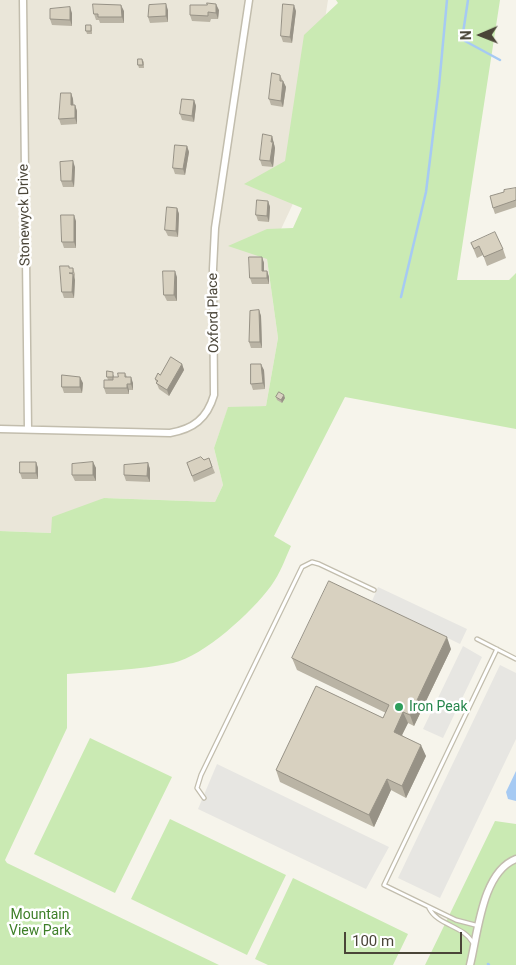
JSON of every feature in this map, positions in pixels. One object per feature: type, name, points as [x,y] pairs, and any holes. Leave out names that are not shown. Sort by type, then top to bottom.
[{"type":"street","name":"Stonewyck Drive","points":[[23,0],[28,429]]},
{"type":"street","name":"Oxford Place","points":[[0,429],[170,432],[191,427],[206,414],[211,406],[214,382],[213,269],[215,228],[248,0]]},
{"type":"street","points":[[470,965],[493,878],[501,868],[516,859]]},
{"type":"lane","points":[[204,798],[198,788],[201,776],[302,567],[312,562],[319,564],[374,590]]},
{"type":"lane","points":[[478,640],[516,659]]},
{"type":"lane","points":[[480,926],[456,920],[384,885],[497,649]]},
{"type":"lane","points":[[429,908],[433,916],[465,931],[475,945]]},
{"type":"shaded area","points":[[0,0],[328,0],[298,193],[267,259],[278,338],[266,406],[228,408],[214,448],[223,485],[215,502],[104,498],[51,533],[0,531]]},
{"type":"shaded area","points":[[378,587],[467,629],[460,644],[372,601]]},
{"type":"shaded area","points":[[463,646],[482,657],[443,738],[423,729]]},
{"type":"shaded area","points":[[500,665],[516,673],[516,739],[440,898],[398,878]]},
{"type":"shaded area","points":[[217,764],[389,847],[366,889],[198,809]]},
{"type":"green space","name":"Mountain View Park","points":[[336,0],[500,0],[457,280],[509,280],[516,273],[516,429],[345,397],[274,536],[291,546],[277,577],[263,596],[240,620],[199,652],[173,663],[67,674],[67,728],[5,860],[7,863],[219,965],[0,965],[0,531],[51,533],[52,517],[104,498],[215,502],[223,485],[214,448],[228,407],[266,406],[278,338],[267,259],[228,246],[267,229],[293,228],[302,208],[244,184],[285,161],[304,35],[338,3]]},
{"type":"green space","points":[[90,738],[172,777],[115,893],[34,854]]},
{"type":"green space","points":[[170,819],[286,875],[247,955],[131,899]]},
{"type":"green space","points":[[495,821],[516,824],[516,965],[425,965]]},
{"type":"green space","points":[[293,878],[408,934],[393,965],[268,965],[255,959]]},
{"type":"water","points":[[516,771],[516,801],[508,799],[506,792]]},
{"type":"building","points":[[207,3],[216,4],[216,13],[208,12],[208,16],[190,15],[190,5],[207,5]]},
{"type":"building","points":[[93,4],[121,5],[122,17],[98,17],[98,14],[94,14]]},
{"type":"building","points":[[166,4],[166,16],[148,17],[149,5]]},
{"type":"building","points":[[283,4],[294,5],[290,37],[281,36]]},
{"type":"building","points":[[70,7],[70,20],[50,19],[50,9]]},
{"type":"building","points":[[86,25],[91,25],[91,31],[86,31]]},
{"type":"building","points":[[138,59],[142,59],[143,65],[138,65]]},
{"type":"building","points":[[272,73],[280,75],[280,81],[283,81],[281,101],[269,99]]},
{"type":"building","points":[[61,93],[71,93],[71,105],[75,105],[75,118],[59,119]]},
{"type":"building","points":[[182,99],[194,100],[192,116],[180,114]]},
{"type":"building","points":[[263,134],[272,136],[270,161],[260,160]]},
{"type":"building","points":[[175,145],[187,146],[183,169],[173,168]]},
{"type":"building","points":[[73,161],[72,181],[61,181],[60,162]]},
{"type":"building","points":[[516,188],[516,200],[493,208],[490,196],[504,192],[504,190]]},
{"type":"building","points":[[257,200],[268,201],[267,216],[256,215]]},
{"type":"building","points":[[167,207],[177,208],[176,231],[165,230]]},
{"type":"building","points":[[61,215],[74,215],[74,242],[62,242]]},
{"type":"building","points":[[495,232],[503,249],[484,257],[479,246],[474,249],[471,243]]},
{"type":"building","points":[[249,257],[262,257],[262,271],[267,271],[267,278],[250,278]]},
{"type":"building","points":[[60,266],[73,268],[73,273],[69,273],[73,274],[72,292],[62,292]]},
{"type":"building","points":[[163,271],[175,271],[174,295],[164,295]]},
{"type":"building","points":[[259,310],[260,342],[249,342],[250,311]]},
{"type":"building","points":[[171,357],[182,364],[167,390],[156,383],[158,381],[155,379],[158,373],[160,375]]},
{"type":"building","points":[[251,364],[261,364],[263,383],[251,384]]},
{"type":"building","points":[[107,371],[113,372],[113,377],[107,377]]},
{"type":"building","points":[[118,373],[125,373],[125,377],[131,377],[131,384],[127,384],[127,388],[104,388],[104,380],[113,380],[113,377],[118,377]]},
{"type":"building","points":[[62,375],[80,377],[80,387],[62,387]]},
{"type":"building","points":[[279,392],[284,395],[281,400],[276,397]]},
{"type":"building","points":[[201,457],[204,460],[209,458],[212,467],[192,476],[187,463]]},
{"type":"building","points":[[20,462],[36,462],[36,473],[20,473]]},
{"type":"building","points":[[93,462],[93,475],[72,475],[72,464]]},
{"type":"building","points":[[148,463],[147,476],[124,475],[124,465]]},
{"type":"building","name":"Iron Peak","points":[[329,581],[447,637],[410,715],[403,712],[394,732],[421,745],[402,786],[387,779],[369,815],[276,770],[316,686],[383,718],[389,705],[292,658]]},
{"type":"waterway","points":[[401,297],[426,192],[447,0]]},
{"type":"waterway","points":[[468,0],[463,33],[465,41],[500,60]]},
{"type":"place","name":"Iron Peak","points":[[399,707]]}]
